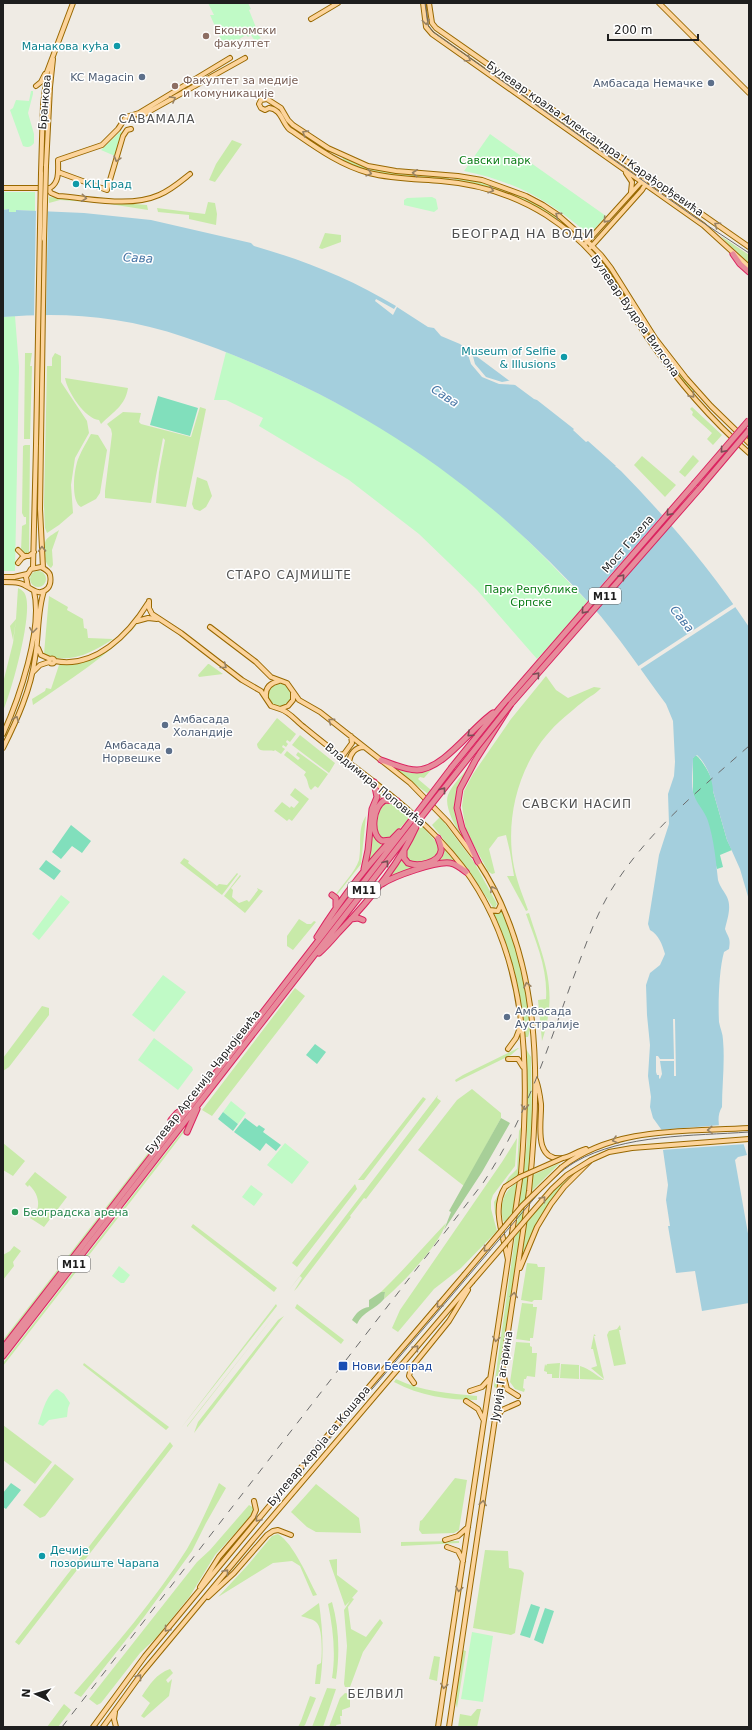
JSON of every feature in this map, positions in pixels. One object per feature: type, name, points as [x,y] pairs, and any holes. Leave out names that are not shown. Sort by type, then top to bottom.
[{"type":"highway","points":[[733,254],[740,264],[749,272]]},
{"type":"highway","name":"Мост Газела","points":[[499,709],[749,420]]},
{"type":"highway","name":"Мост Газела","points":[[511,704],[749,430]]},
{"type":"highway","points":[[478,862],[460,823],[457,808],[460,789],[475,761],[511,704]]},
{"type":"highway","name":"M11","points":[[419,820],[511,704]]},
{"type":"highway","points":[[381,760],[411,770],[428,768],[444,759],[486,719],[499,709]]},
{"type":"highway","name":"M11","points":[[414,817],[499,709]]},
{"type":"highway","points":[[364,870],[372,813],[377,796],[374,782]]},
{"type":"highway","points":[[391,840],[382,840],[376,834],[374,829],[376,810],[379,803],[385,800],[397,801]]},
{"type":"highway","points":[[309,958],[336,907],[345,894],[364,870],[414,817]]},
{"type":"highway","name":"Булевар Арсенија Чарнојевића","points":[[309,958],[414,817]]},
{"type":"highway","points":[[309,958],[321,951],[360,909],[404,849],[419,820]]},
{"type":"highway","name":"Булевар Арсенија Чарнојевића","points":[[3,1348],[419,820]]},
{"type":"highway","points":[[404,849],[404,858],[408,863],[417,865],[427,863],[435,859],[441,853],[441,846],[438,838]]},
{"type":"highway","points":[[379,885],[392,877],[441,863],[452,864],[466,872]]},
{"type":"highway","points":[[336,907],[334,897],[345,894]]},
{"type":"highway","points":[[351,919],[362,919],[360,909]]},
{"type":"highway","points":[[171,1120],[181,1110],[197,1102]]},
{"type":"highway","points":[[187,1132],[197,1102]]},
{"type":"highway","name":"Булевар Арсенија Чарнојевића","points":[[3,1356],[197,1102]]},
{"type":"main road","name":"Бранкова","points":[[44,151],[43,105],[48,66],[73,3]]},
{"type":"main road","points":[[311,19],[337,3]]},
{"type":"main road","name":"Булевар краља Александра I Карађорђевића","points":[[423,3],[426,27],[436,37],[711,231],[733,254],[749,267]]},
{"type":"main road","name":"Булевар краља Александра I Карађорђевића","points":[[429,3],[432,23],[440,31],[749,247]]},
{"type":"main road","points":[[659,3],[749,93]]},
{"type":"main road","name":"Бранкова","points":[[44,151],[54,54]]},
{"type":"main road","points":[[3,188],[48,189],[55,184],[58,172],[58,160],[102,145],[126,117],[132,116],[230,58]]},
{"type":"main road","points":[[132,116],[136,122],[141,116],[245,58]]},
{"type":"main road","points":[[36,86],[41,82],[48,66]]},
{"type":"main road","points":[[263,99],[269,101],[269,108],[263,110],[259,104],[263,99]]},
{"type":"main road","name":"Булевар Вудроа Вилсона","points":[[269,101],[282,108],[288,120],[293,125],[343,155],[368,166],[466,177],[503,187],[543,205],[592,246],[611,268],[641,317],[686,378],[711,406],[749,443]]},
{"type":"main road","name":"Булевар Вудроа Вилсона","points":[[269,108],[278,112],[285,125],[290,130],[338,160],[366,172],[381,176],[464,183],[500,193],[529,205],[562,226],[588,250],[606,272],[642,330],[679,380],[712,417],[749,453]]},
{"type":"main road","points":[[58,172],[107,190],[123,137],[130,129]]},
{"type":"main road","points":[[34,568],[44,151]]},
{"type":"main road","points":[[622,168],[632,182],[632,190],[630,194]]},
{"type":"main road","points":[[48,189],[51,193],[58,196],[123,202],[137,201],[153,198],[166,192],[190,174]]},
{"type":"main road","points":[[583,246],[646,176]]},
{"type":"main road","points":[[588,250],[646,185],[646,176]]},
{"type":"main road","points":[[38,446],[43,568]]},
{"type":"main road","points":[[18,550],[21,555],[26,556]]},
{"type":"main road","points":[[18,563],[22,558],[34,552]]},
{"type":"main road","points":[[3,577],[14,577],[26,574],[34,568],[43,568],[48,572],[51,579],[50,585],[44,591],[41,600],[37,645],[32,674],[17,716],[3,748]]},
{"type":"main road","points":[[26,574],[28,587]]},
{"type":"main road","points":[[3,582],[22,583],[34,591],[44,591]]},
{"type":"main road","points":[[3,734],[18,697],[27,667],[34,621],[34,591]]},
{"type":"main road","name":"Владимира Поповића","points":[[135,623],[149,601],[150,612],[181,633],[242,680],[260,691],[270,705],[289,713],[304,728],[397,801],[438,838],[466,872],[489,909],[510,960],[522,1021],[523,1048]]},
{"type":"main road","points":[[32,674],[40,666],[51,661],[71,662],[102,651],[124,635],[135,623],[142,619],[148,618],[160,620]]},
{"type":"main road","name":"Владимира Поповића","points":[[210,627],[256,662],[271,677],[289,685],[299,700],[317,710],[410,783],[441,813],[460,836],[478,862],[501,903],[512,929],[522,962],[533,1024]]},
{"type":"main road","points":[[37,645],[41,655],[51,661]]},
{"type":"main road","points":[[266,698],[267,689],[270,685],[280,681]]},
{"type":"main road","points":[[280,709],[286,708],[292,702],[293,692]]},
{"type":"main road","points":[[339,755],[344,754],[352,743],[351,736]]},
{"type":"main road","points":[[349,762],[354,751],[364,746]]},
{"type":"main road","points":[[489,909],[494,912],[498,911],[501,903]]},
{"type":"main road","points":[[508,1049],[518,1035],[522,1021]]},
{"type":"main road","name":"Јурија Гагарина","points":[[449,1727],[532,1169],[535,1077],[533,1024]]},
{"type":"main road","name":"Јурија Гагарина","points":[[438,1727],[522,1167],[524,1121],[523,1048]]},
{"type":"main road","points":[[508,1059],[518,1059],[524,1068]]},
{"type":"main road","points":[[535,1077],[540,1093],[540,1138],[542,1147],[550,1155],[563,1158]]},
{"type":"main road","name":"Булевар хероја са Кошара","points":[[93,1727],[136,1667],[328,1435],[522,1206],[557,1171],[590,1149],[614,1140],[640,1135],[749,1128]]},
{"type":"main road","name":"Булевар хероја са Кошара","points":[[103,1727],[142,1673],[200,1603],[552,1189],[568,1175],[591,1160],[609,1152],[642,1146],[749,1139]]},
{"type":"main road","points":[[508,1264],[498,1206],[501,1194],[520,1177],[563,1158],[590,1149]]},
{"type":"main road","points":[[517,1275],[534,1234],[546,1211],[564,1187],[591,1160]]},
{"type":"main road","points":[[414,1383],[410,1376],[412,1366],[449,1321],[472,1282]]},
{"type":"main road","points":[[503,1372],[507,1389],[518,1396]]},
{"type":"main road","points":[[470,1392],[482,1387],[491,1377]]},
{"type":"main road","points":[[466,1401],[480,1410],[484,1422]]},
{"type":"main road","points":[[495,1422],[502,1410],[518,1403]]},
{"type":"main road","points":[[196,1595],[214,1564],[255,1513],[256,1506],[254,1501]]},
{"type":"main road","points":[[445,1540],[458,1536],[468,1527]]},
{"type":"main road","points":[[200,1603],[225,1582],[269,1533],[278,1530],[291,1535]]},
{"type":"main road","points":[[447,1547],[458,1552],[463,1563]]},
{"type":"main road","points":[[116,1708],[114,1718],[116,1727]]},
{"type":"green space","points":[[208,3],[248,3],[251,9],[249,10],[257,30],[256,33],[261,38],[255,41],[251,35],[248,37],[246,35],[233,43],[231,40],[223,44],[210,15],[214,15]]},
{"type":"green space","points":[[31,91],[33,91],[33,94],[28,113],[34,134],[34,143],[31,146],[26,147],[23,146],[10,110],[13,108],[16,100],[29,101]]},
{"type":"green space","points":[[121,131],[122,134],[115,156],[101,150]]},
{"type":"green space","name":"Савски парк","points":[[490,134],[606,216],[589,235],[546,202],[531,194],[499,180],[464,171]]},
{"type":"green space","points":[[232,140],[242,144],[215,182],[209,180],[216,164]]},
{"type":"green space","points":[[344,156],[381,168],[448,175],[450,182],[381,176],[341,162]]},
{"type":"green space","points":[[454,176],[482,180],[543,205],[579,233],[575,237],[562,226],[513,198],[455,182]]},
{"type":"green space","points":[[3,192],[35,192],[35,211],[16,210],[16,212],[9,212],[8,209],[3,210]]},
{"type":"green space","points":[[49,197],[147,205],[148,210],[103,203],[60,200],[49,203]]},
{"type":"green space","points":[[432,197],[436,199],[438,209],[434,212],[404,205],[404,200],[407,198]]},
{"type":"green space","points":[[208,202],[215,203],[217,214],[216,225],[189,219],[189,215],[158,212],[157,208],[205,214]]},
{"type":"green space","points":[[325,233],[341,235],[341,242],[322,249],[319,248]]},
{"type":"green space","points":[[721,236],[749,255],[749,264],[733,250]]},
{"type":"green space","points":[[594,254],[601,255],[641,317],[696,390],[693,396],[664,360]]},
{"type":"green space","points":[[15,316],[19,367],[15,571],[3,571],[3,317]]},
{"type":"green space","name":"Парк Републике Српске","points":[[226,352],[295,382],[362,416],[394,435],[456,477],[499,513],[589,603],[537,659],[477,590],[419,534],[349,480],[259,426],[263,418],[226,400],[214,400]]},
{"type":"green space","points":[[25,353],[32,353],[30,366],[32,366],[30,439],[24,439]]},
{"type":"green space","points":[[55,353],[61,356],[61,382],[87,421],[89,433],[75,458],[71,485],[73,513],[47,533],[45,528],[44,505],[47,366],[52,366],[52,358]]},
{"type":"green space","points":[[65,378],[128,388],[127,394],[122,404],[101,424],[99,420],[88,415],[78,404],[69,390]]},
{"type":"green space","points":[[158,396],[198,408],[190,436],[150,425]]},
{"type":"green space","points":[[200,407],[206,409],[186,507],[156,503],[159,472],[165,440],[163,438],[151,503],[105,498],[112,434],[111,429],[107,424],[123,412],[141,413],[139,422],[141,424],[191,437]]},
{"type":"green space","points":[[692,407],[722,435],[713,445],[707,439],[712,433],[692,415],[693,412],[690,409]]},
{"type":"green space","points":[[91,434],[98,435],[107,450],[100,493],[96,499],[81,507],[75,498],[74,491],[76,468],[79,457]]},
{"type":"green space","points":[[30,445],[29,554],[24,554],[21,551],[22,526],[26,524],[26,517],[24,517],[22,513],[23,446]]},
{"type":"green space","points":[[693,455],[699,461],[685,477],[679,472]]},
{"type":"green space","points":[[642,456],[676,485],[665,497],[634,465]]},
{"type":"green space","points":[[197,477],[207,481],[212,496],[206,507],[200,511],[194,509],[192,504]]},
{"type":"green space","points":[[59,530],[52,550],[53,565],[51,568],[45,559],[45,543],[50,536]]},
{"type":"green space","points":[[35,571],[41,571],[46,576],[44,585],[41,587],[35,587],[30,582],[30,576]]},
{"type":"green space","points":[[18,588],[23,591],[26,597],[26,620],[16,671],[3,711],[3,683],[13,643],[16,620],[13,640],[10,626],[16,619]]},
{"type":"green space","points":[[49,596],[68,607],[67,610],[83,619],[84,628],[87,629],[88,638],[113,639],[89,653],[71,658],[62,659],[44,654]]},
{"type":"green space","points":[[125,637],[88,667],[33,705],[32,699],[45,691],[46,688],[51,689],[59,665],[77,662],[94,656],[103,652]]},
{"type":"green space","points":[[208,664],[223,674],[199,677],[198,675]]},
{"type":"green space","points":[[546,676],[556,690],[568,698],[594,687],[601,688],[581,703],[545,736],[525,770],[518,789],[511,828],[511,848],[515,873],[528,910],[526,911],[507,876],[514,876],[506,835],[498,837],[489,849],[495,873],[492,874],[488,871],[466,831],[462,806],[464,791],[473,774],[511,719]]},
{"type":"green space","points":[[279,683],[287,687],[291,695],[287,703],[279,707],[271,703],[267,695],[271,687]]},
{"type":"green space","points":[[277,718],[296,734],[290,742],[287,740],[286,742],[288,744],[286,747],[283,745],[282,747],[285,749],[281,754],[275,750],[261,750],[257,744]]},
{"type":"green space","points":[[300,735],[335,763],[329,773],[292,745]]},
{"type":"green space","points":[[287,751],[298,760],[300,758],[296,755],[298,752],[328,774],[318,788],[315,786],[311,790],[304,775],[306,772],[284,755]]},
{"type":"green space","points":[[695,755],[703,763],[711,778],[713,791],[727,840],[732,850],[720,855],[723,867],[717,869],[693,793],[693,758]]},
{"type":"green space","points":[[390,765],[410,773],[431,770],[424,778],[420,777],[418,779],[431,790],[428,794]]},
{"type":"green space","points":[[467,769],[457,793],[456,800],[460,833],[450,815],[447,799],[452,788]]},
{"type":"green space","points":[[295,788],[309,799],[292,821],[289,819],[287,821],[274,811],[282,802],[290,808],[291,806],[294,808],[299,802],[290,795]]},
{"type":"green space","points":[[381,792],[389,798],[383,799],[379,802],[375,810],[373,832],[387,843],[369,862],[373,810]]},
{"type":"green space","points":[[385,802],[395,804],[411,816],[392,837],[382,839],[377,834],[376,821],[378,812]]},
{"type":"green space","points":[[366,816],[361,864],[336,896],[355,869],[359,860],[361,832],[363,821]]},
{"type":"green space","points":[[440,817],[474,862],[497,904],[494,909],[470,872],[432,825]]},
{"type":"green space","points":[[414,819],[415,820],[273,1006],[3,1354],[3,1351]]},
{"type":"green space","points":[[71,825],[91,841],[82,853],[72,846],[61,859],[52,852]]},
{"type":"green space","points":[[421,825],[440,846],[439,854],[425,861],[409,862],[405,855],[409,843]]},
{"type":"green space","points":[[443,848],[457,864],[450,861],[384,880],[402,855],[405,864],[411,866],[432,862]]},
{"type":"green space","points":[[184,858],[189,861],[188,863],[217,886],[219,884],[227,885],[237,873],[238,874],[222,895],[180,863]]},
{"type":"green space","points":[[46,860],[61,871],[54,880],[39,869]]},
{"type":"green space","points":[[240,875],[241,876],[231,888],[233,890],[232,897],[239,903],[247,900],[249,902],[258,890],[257,888],[263,891],[245,913],[224,896]]},
{"type":"green space","points":[[61,895],[70,902],[39,940],[32,934]]},
{"type":"green space","points":[[501,910],[512,936],[527,993],[530,1026],[528,1037],[525,1037],[519,990],[511,959],[494,914]]},
{"type":"green space","points":[[529,913],[548,976],[549,1006],[547,1023],[542,1041],[538,1000],[546,999],[545,977],[537,945],[526,914]]},
{"type":"green space","points":[[299,919],[307,924],[311,924],[314,921],[316,922],[293,950],[287,946],[287,936]]},
{"type":"green space","points":[[163,975],[186,992],[154,1032],[132,1015]]},
{"type":"green space","points":[[295,988],[305,996],[212,1116],[202,1110]]},
{"type":"green space","points":[[42,1006],[49,1008],[49,1015],[9,1067],[3,1071],[3,1058]]},
{"type":"green space","points":[[154,1038],[192,1067],[193,1070],[178,1090],[138,1060]]},
{"type":"green space","points":[[315,1044],[326,1052],[317,1064],[306,1055]]},
{"type":"green space","points":[[518,1048],[511,1055],[456,1082],[455,1080],[463,1075]]},
{"type":"green space","points":[[526,1049],[531,1057],[532,1134],[526,1198],[498,1386],[495,1388],[494,1386],[527,1141]]},
{"type":"green space","points":[[472,1089],[501,1113],[501,1118],[464,1186],[418,1150],[457,1100]]},
{"type":"green space","points":[[438,1095],[437,1098],[441,1101],[366,1199],[364,1198],[350,1216],[351,1217],[297,1288],[294,1291],[302,1278],[300,1276],[289,1290]]},
{"type":"green space","points":[[423,1097],[426,1099],[364,1180],[358,1180]]},
{"type":"green space","points":[[231,1101],[246,1113],[238,1124],[223,1112]]},
{"type":"green space","points":[[223,1112],[238,1124],[233,1131],[218,1119]]},
{"type":"green space","points":[[182,1113],[3,1343],[3,1340],[172,1122]]},
{"type":"green space","points":[[245,1118],[257,1127],[259,1125],[265,1129],[263,1132],[281,1145],[276,1151],[266,1143],[260,1151],[234,1132]]},
{"type":"green space","points":[[501,1118],[510,1123],[482,1172],[444,1230],[451,1212],[449,1211]]},
{"type":"green space","points":[[189,1123],[159,1165],[3,1366],[3,1363]]},
{"type":"green space","points":[[521,1127],[518,1175],[506,1185],[502,1191],[498,1203],[499,1225],[495,1213],[494,1202],[509,1177],[517,1169],[519,1131]]},
{"type":"green space","points":[[517,1138],[515,1166],[493,1195],[491,1201],[491,1209],[497,1231],[461,1268],[434,1289],[398,1332],[392,1328],[400,1310]]},
{"type":"green space","points":[[3,1143],[25,1161],[13,1176],[3,1170]]},
{"type":"green space","points":[[285,1143],[309,1162],[292,1184],[267,1165]]},
{"type":"green space","points":[[560,1163],[531,1192],[533,1175]]},
{"type":"green space","points":[[35,1172],[67,1197],[44,1227],[30,1218],[32,1216],[34,1217],[38,1209],[38,1200],[35,1192],[29,1185],[28,1187],[25,1184]]},
{"type":"green space","points":[[573,1175],[553,1198],[536,1225],[521,1259],[527,1222],[555,1189]]},
{"type":"green space","points":[[355,1184],[357,1189],[297,1267],[292,1263]]},
{"type":"green space","points":[[517,1184],[513,1212],[505,1222],[503,1221],[502,1215],[503,1200],[507,1191]]},
{"type":"green space","points":[[251,1185],[263,1194],[254,1206],[242,1197]]},
{"type":"green space","points":[[446,1223],[436,1242],[420,1263],[384,1299],[385,1292],[381,1292]]},
{"type":"green space","points":[[193,1224],[277,1288],[274,1292],[191,1227]]},
{"type":"green space","points":[[14,1246],[21,1251],[13,1262],[14,1266],[3,1280],[3,1255],[10,1251]]},
{"type":"green space","points":[[527,1263],[537,1264],[538,1267],[545,1267],[542,1300],[534,1300],[532,1302],[521,1300]]},
{"type":"green space","points":[[119,1266],[130,1275],[124,1283],[121,1283],[112,1276]]},
{"type":"green space","points":[[381,1292],[385,1292],[384,1299],[381,1302],[362,1316],[357,1324],[352,1320],[359,1311],[369,1307],[369,1300]]},
{"type":"green space","points":[[522,1303],[533,1304],[533,1307],[537,1307],[533,1338],[530,1338],[530,1341],[516,1339]]},
{"type":"green space","points":[[276,1304],[277,1306],[181,1428]]},
{"type":"green space","points":[[297,1304],[344,1340],[341,1344],[295,1308]]},
{"type":"green space","points":[[276,1313],[187,1427],[187,1426]]},
{"type":"green space","points":[[284,1316],[194,1433],[198,1422],[278,1320]]},
{"type":"green space","points":[[620,1325],[621,1330],[619,1330],[626,1364],[614,1366],[607,1335],[609,1331],[617,1329]]},
{"type":"green space","points":[[594,1334],[596,1336],[594,1336],[604,1379],[591,1368],[597,1366],[593,1349],[591,1349]]},
{"type":"green space","points":[[516,1342],[530,1343],[532,1353],[537,1353],[535,1377],[527,1376],[526,1379],[524,1379],[524,1392],[515,1389],[510,1382]]},
{"type":"green space","points":[[84,1363],[169,1427],[166,1430],[83,1365]]},
{"type":"green space","points":[[560,1363],[559,1378],[552,1378],[552,1374],[547,1374],[547,1372],[544,1371],[545,1364],[546,1366],[547,1364]]},
{"type":"green space","points":[[561,1364],[579,1365],[579,1379],[560,1378]]},
{"type":"green space","points":[[580,1366],[590,1370],[604,1380],[580,1379]]},
{"type":"green space","points":[[396,1379],[416,1387],[446,1393],[477,1396],[477,1400],[445,1398],[424,1394],[394,1382]]},
{"type":"green space","points":[[57,1389],[64,1394],[70,1403],[67,1417],[49,1420],[43,1426],[38,1424],[47,1400]]},
{"type":"green space","points":[[3,1425],[52,1462],[35,1484],[3,1460]]},
{"type":"green space","points":[[170,1442],[173,1446],[19,1645],[15,1642]]},
{"type":"green space","points":[[55,1464],[74,1479],[45,1516],[40,1518],[23,1505]]},
{"type":"green space","points":[[455,1478],[467,1480],[459,1530],[454,1533],[422,1534],[419,1530],[420,1521]]},
{"type":"green space","points":[[11,1483],[21,1490],[6,1509],[3,1507],[3,1493]]},
{"type":"green space","points":[[219,1483],[226,1488],[192,1551],[144,1617],[81,1697],[74,1693],[134,1623],[175,1568],[196,1533]]},
{"type":"green space","points":[[316,1484],[359,1518],[361,1533],[316,1532],[307,1527],[291,1512]]},
{"type":"green space","points":[[249,1505],[254,1508],[252,1515],[215,1555],[190,1596],[156,1638],[140,1653],[101,1703],[97,1705],[89,1699],[197,1562],[210,1550]]},
{"type":"green space","points":[[278,1534],[290,1545],[317,1595],[313,1596],[300,1566],[292,1561],[273,1563],[218,1597],[272,1536]]},
{"type":"green space","points":[[459,1541],[459,1543],[401,1546],[401,1542]]},
{"type":"green space","points":[[485,1550],[508,1551],[509,1568],[521,1570],[524,1573],[515,1633],[511,1635],[473,1628]]},
{"type":"green space","points":[[337,1559],[337,1575],[358,1591],[352,1598],[354,1599],[348,1607],[351,1629],[366,1637],[380,1619],[383,1623],[363,1652],[350,1687],[345,1687],[344,1684],[347,1646],[344,1610],[350,1601],[345,1606],[329,1560]]},
{"type":"green space","points":[[332,1602],[338,1640],[336,1679],[332,1678],[334,1659],[328,1604]]},
{"type":"green space","points":[[319,1603],[322,1641],[318,1625],[311,1619],[301,1616]]},
{"type":"green space","points":[[531,1604],[540,1607],[530,1638],[520,1635]]},
{"type":"green space","points":[[545,1608],[554,1611],[543,1644],[534,1640]]},
{"type":"green space","points":[[472,1632],[493,1636],[483,1702],[461,1699]]},
{"type":"green space","points":[[322,1641],[322,1663],[320,1684],[315,1684],[317,1665],[321,1663]]},
{"type":"green space","points":[[463,1650],[466,1651],[457,1708],[455,1701]]},
{"type":"green space","points":[[434,1656],[440,1657],[437,1681],[429,1679]]},
{"type":"green space","points":[[170,1669],[173,1673],[166,1680],[168,1683],[172,1679],[169,1696],[144,1718],[141,1716],[150,1703],[142,1696],[157,1677]]},
{"type":"green space","points":[[327,1688],[336,1689],[323,1727],[312,1727]]},
{"type":"green space","points":[[345,1693],[350,1694],[350,1707],[342,1710],[342,1716],[340,1716],[341,1724],[336,1725],[337,1727],[329,1727],[340,1698]]},
{"type":"green space","points":[[310,1696],[316,1698],[305,1725],[303,1727],[298,1727],[301,1721]]},
{"type":"green space","points":[[64,1704],[71,1710],[58,1727],[47,1727]]},
{"type":"green space","points":[[477,1709],[481,1709],[477,1727],[458,1727],[460,1714],[471,1716]]},
{"type":"water","name":"Сава","points":[[9,209],[9,212],[16,212],[16,210],[84,213],[151,220],[251,243],[254,246],[327,271],[379,296],[396,306],[394,309],[376,299],[375,301],[393,315],[397,307],[428,327],[434,328],[441,336],[460,344],[537,400],[574,429],[573,430],[586,442],[588,441],[616,466],[656,508],[689,546],[735,606],[749,627],[749,900],[740,869],[727,840],[710,777],[706,767],[697,755],[693,758],[692,788],[694,796],[707,817],[714,850],[718,880],[727,897],[729,905],[729,913],[725,929],[730,945],[729,949],[724,952],[719,987],[719,1022],[723,1038],[724,1057],[722,1107],[719,1114],[719,1123],[722,1139],[743,1142],[747,1155],[738,1157],[735,1160],[749,1239],[749,1303],[702,1311],[695,1271],[676,1273],[668,1226],[670,1226],[666,1200],[668,1185],[663,1150],[671,1147],[671,1143],[653,1118],[650,1107],[651,1097],[648,1076],[650,1045],[646,985],[650,973],[660,965],[665,954],[660,940],[656,934],[650,930],[648,924],[659,855],[669,824],[668,794],[674,776],[675,762],[673,721],[666,704],[620,641],[591,605],[516,529],[476,495],[434,464],[391,435],[346,408],[299,384],[250,362],[201,343],[150,327],[101,318],[73,316],[31,315],[3,317],[3,210]]},
{"type":"pier","points":[[36,209],[48,209],[46,316],[34,317]]},
{"type":"pier","points":[[465,345],[471,349],[475,364],[486,377],[502,382],[513,380],[519,385],[499,384],[482,377],[471,364]]},
{"type":"pier","points":[[664,513],[671,522],[593,610],[586,603]]},
{"type":"pier","points":[[735,603],[737,606],[639,670],[637,667]]},
{"type":"pier","points":[[673,1019],[675,1019],[676,1076],[674,1076],[674,1061],[660,1061],[662,1074],[660,1079],[656,1072],[656,1056],[660,1059],[674,1059]]},
{"type":"pier","points":[[721,1125],[724,1141],[745,1141],[746,1144],[661,1150],[669,1145],[659,1130]]},
{"type":"tram line","points":[[425,3],[428,25],[433,32],[693,216],[749,253]]},
{"type":"tram line","points":[[281,1496],[538,1194],[564,1169],[594,1153],[637,1141],[682,1136],[749,1132]]},
{"type":"railway","points":[[62,1727],[483,1183],[511,1136],[533,1086],[598,914],[610,892],[624,871],[656,832],[692,796],[749,746]]},
{"type":"place","name":"Економски факултет","points":[[206,36]]},
{"type":"place","name":"Манакова кућа","points":[[117,46]]},
{"type":"place","name":"KC Magacin","points":[[142,77]]},
{"type":"place","name":"Амбасада Немачке","points":[[711,83]]},
{"type":"place","name":"Факултет за медије и комуникације","points":[[175,86]]},
{"type":"place","name":"КЦ Град","points":[[76,184]]},
{"type":"place","name":"Museum of Selfie & Illusions","points":[[564,357]]},
{"type":"place","name":"Амбасада Холандије","points":[[165,725]]},
{"type":"place","name":"Амбасада Норвешке","points":[[169,751]]},
{"type":"place","name":"Амбасада Аустралије","points":[[507,1017]]},
{"type":"place","name":"Београдска арена","points":[[15,1212]]},
{"type":"place","name":"Нови Београд","points":[[343,1366]]},
{"type":"place","name":"Дечије позориште Чарапа","points":[[42,1556]]},
{"type":"district","name":"САВАМАЛА","points":[[157,119]]},
{"type":"district","name":"БЕОГРАД НА ВОДИ","points":[[523,233]]},
{"type":"district","name":"СТАРО САЈМИШТЕ","points":[[289,575]]},
{"type":"district","name":"САВСКИ НАСИП","points":[[577,804]]},
{"type":"district","name":"БЕЛВИЛ","points":[[376,1694]]}]
